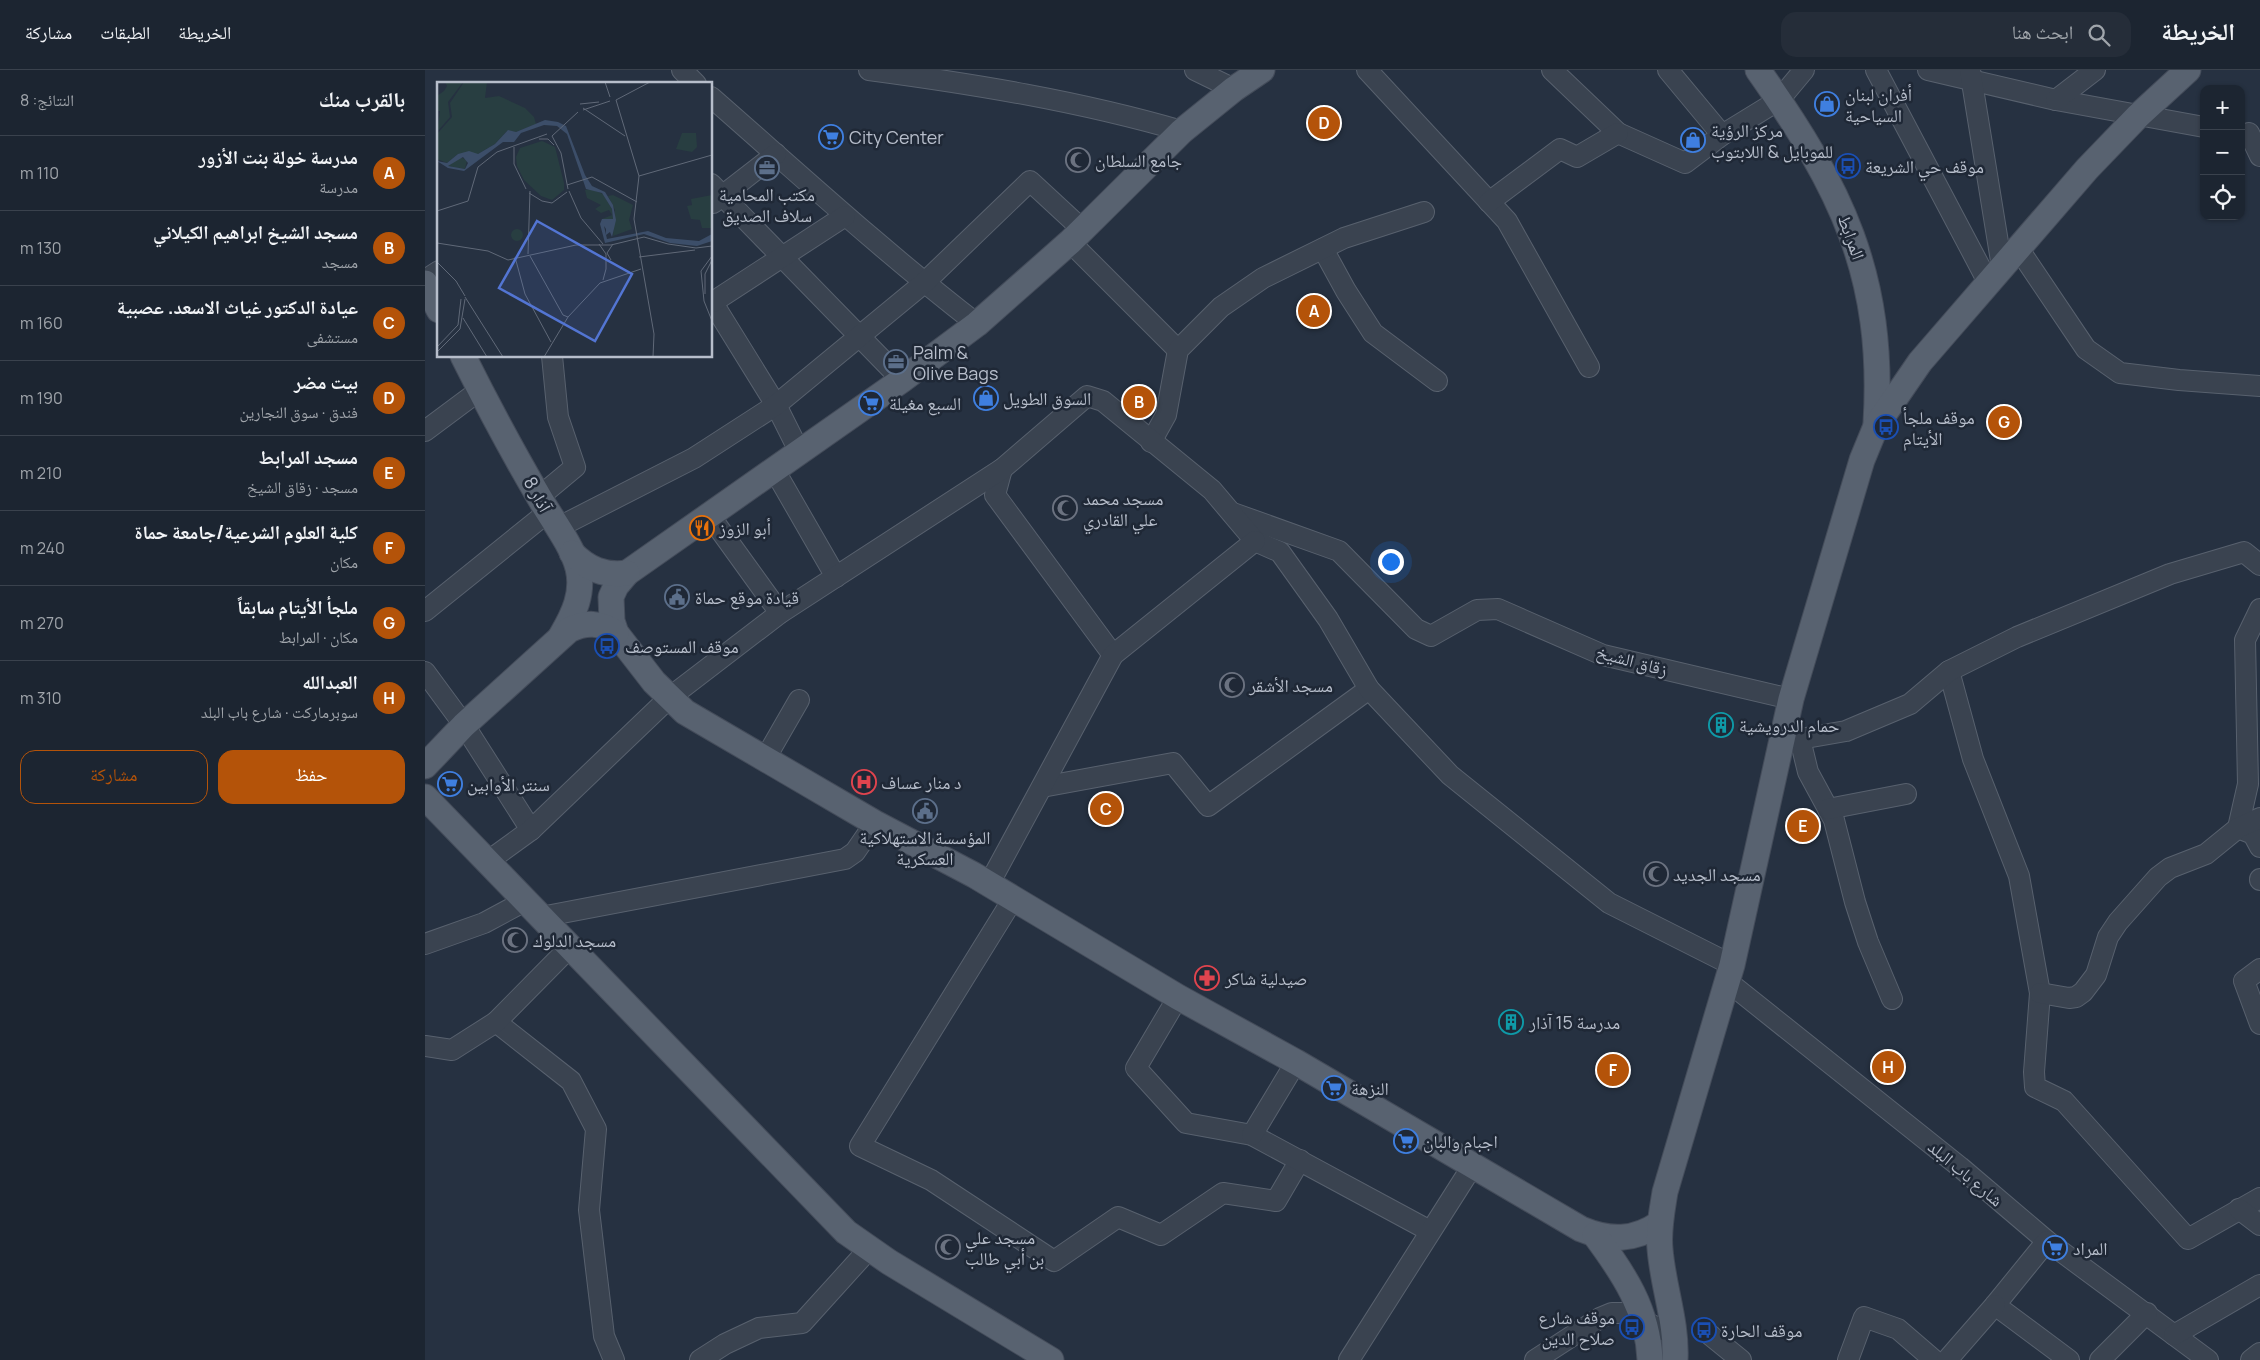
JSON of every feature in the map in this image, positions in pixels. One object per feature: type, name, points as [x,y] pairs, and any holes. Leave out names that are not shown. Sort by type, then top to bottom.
[{"type":"main road","points":[[1262,70],[1232,79],[1077,236],[977,324],[775,471],[627,573],[616,586],[611,597],[612,621],[616,633],[654,682],[669,698],[702,723],[875,823],[989,884],[1178,997],[1296,1062],[1595,1235],[1609,1238],[1629,1237],[1648,1231],[1660,1223]]},
{"type":"main road","name":"المرابط","points":[[1758,70],[1824,172],[1839,202],[1862,263],[1875,328],[1878,360],[1876,426]]},
{"type":"main road","points":[[1675,1360],[1675,1335],[1660,1250],[1660,1223],[1673,1164],[1729,973],[1792,739],[1791,699],[1851,492],[1876,426],[1920,362],[2087,169],[2138,116],[2189,70]]},
{"type":"main road","points":[[425,282],[437,306]]},
{"type":"main road","name":"8 آذار","points":[[464,358],[480,390],[572,553],[579,576],[578,601],[573,616],[561,636]]},
{"type":"main road","points":[[572,553],[591,568],[615,574],[627,573]]},
{"type":"main road","points":[[425,766],[464,725],[569,630],[588,623],[598,624],[616,633]]},
{"type":"main road","points":[[425,797],[827,1214],[869,1249],[1051,1360]]},
{"type":"main road","points":[[1595,1235],[1627,1278],[1645,1323],[1650,1360]]},
{"type":"street","points":[[682,70],[694,82]]},
{"type":"street","points":[[869,70],[961,82],[1086,106],[1182,131]]},
{"type":"street","points":[[1195,70],[1232,79]]},
{"type":"street","points":[[1367,70],[1507,221],[1589,367]]},
{"type":"street","points":[[1552,70],[1618,133],[1685,163],[1722,135],[1779,100],[1804,70]]},
{"type":"street","points":[[1667,70],[1722,135]]},
{"type":"street","points":[[1876,70],[1995,275]]},
{"type":"street","points":[[1928,70],[1971,75],[2055,100],[2200,126]]},
{"type":"street","points":[[2055,100],[2095,70]]},
{"type":"street","points":[[1971,75],[1995,275]]},
{"type":"street","points":[[713,99],[845,216],[924,283],[977,324]]},
{"type":"street","points":[[1489,202],[1560,149],[1577,157],[1618,133]]},
{"type":"street","points":[[2250,133],[2260,156]]},
{"type":"street","points":[[777,154],[715,195],[782,257],[902,380]]},
{"type":"street","points":[[425,611],[548,512],[694,458],[776,405],[924,283],[1029,181],[1178,350]]},
{"type":"street","points":[[1151,442],[1166,415],[1178,350],[1221,307],[1263,278],[1344,238],[1424,212]]},
{"type":"street","points":[[713,300],[845,216]]},
{"type":"street","points":[[2018,248],[2086,350],[2120,373],[2179,380],[2260,386]]},
{"type":"street","points":[[1323,249],[1346,291],[1373,333],[1437,381]]},
{"type":"street","points":[[425,282],[437,273]]},
{"type":"street","points":[[713,303],[776,405],[800,453]]},
{"type":"street","points":[[548,512],[575,467],[558,417],[552,358]]},
{"type":"street","points":[[425,431],[480,390]]},
{"type":"street","points":[[487,862],[531,830],[669,698],[780,613],[1002,469],[1087,396],[1103,401],[1212,490],[1255,541],[1113,655],[989,884]]},
{"type":"street","points":[[1002,469],[995,495],[1113,655]]},
{"type":"street","points":[[775,471],[836,577]]},
{"type":"street","name":"زقاق الشيخ","points":[[1231,512],[1339,551],[1415,629],[1431,636],[1477,610],[1498,609],[1603,655],[1791,699]]},
{"type":"street","points":[[710,516],[780,613]]},
{"type":"street","name":"شارع باب البلد","points":[[1255,541],[1281,552],[1328,619],[1369,689],[1450,775],[1609,902],[1729,973],[2047,1241],[2147,1313],[2208,1360]]},
{"type":"street","points":[[1891,999],[1867,942],[1848,878],[1834,820],[1792,739],[1847,731],[1910,704],[1949,671],[2017,637],[2170,574],[2244,552],[2260,565]]},
{"type":"street","points":[[2238,828],[2248,784],[2245,640],[2260,609]]},
{"type":"street","points":[[1949,671],[1973,759],[2019,876],[2040,994],[2035,1087],[2064,1101],[2188,1239],[2260,1198]]},
{"type":"street","points":[[425,672],[464,725],[531,830]]},
{"type":"street","points":[[1042,787],[1173,763],[1208,806],[1369,689]]},
{"type":"street","points":[[765,759],[799,700]]},
{"type":"street","points":[[1828,809],[1906,794]]},
{"type":"street","points":[[2040,994],[2069,998],[2083,992],[2096,975],[2109,937],[2118,922],[2158,877],[2170,868],[2206,854],[2238,828],[2260,818]]},
{"type":"street","points":[[425,944],[484,923],[533,909],[845,859],[855,852],[875,823]]},
{"type":"street","points":[[2238,828],[2253,834],[2260,847]]},
{"type":"street","points":[[1013,899],[860,1146],[931,1180],[1055,1261],[1118,1218],[1161,1235],[1223,1193],[1276,1201],[1300,1160]]},
{"type":"street","points":[[425,1046],[452,1050],[496,1022],[570,947]]},
{"type":"street","points":[[2260,969],[2244,981],[2260,1024]]},
{"type":"street","points":[[1178,997],[1136,1068],[1186,1123],[1252,1135],[1430,1231]]},
{"type":"street","points":[[496,1022],[571,1081],[596,1129],[589,1210],[604,1336],[614,1360]]},
{"type":"street","points":[[1252,1135],[1296,1062]]},
{"type":"street","points":[[1349,1360],[1473,1165]]},
{"type":"street","points":[[2239,1209],[2260,1225]]},
{"type":"street","points":[[1947,1360],[2047,1241]]},
{"type":"street","points":[[700,1360],[725,1344],[759,1328],[802,1323],[869,1249]]},
{"type":"street","points":[[2174,1335],[2260,1285]]},
{"type":"street","points":[[1995,1305],[2069,1360]]},
{"type":"street","points":[[1535,1360],[1600,1318],[1612,1313],[1623,1313],[1675,1335]]},
{"type":"street","points":[[2100,1360],[2147,1313]]},
{"type":"street","points":[[1847,1360],[1864,1317],[1898,1329],[1934,1360]]},
{"type":"street","points":[[1704,1330],[1741,1360]]},
{"type":"street","points":[[2251,1360],[2260,1353]]},
{"type":"place","name":"أفران لبنان السياحية","points":[[1827,104]]},
{"type":"place","name":"بيت مضر","points":[[1324,123]]},
{"type":"place","name":"City Center","points":[[831,137]]},
{"type":"place","name":"مركز الرؤية للموبايل & اللابتوب","points":[[1693,140]]},
{"type":"place","name":"جامع السلطان","points":[[1078,160]]},
{"type":"place","name":"موقف حي الشريعة","points":[[1848,166]]},
{"type":"place","name":"مكتب المحامية سلاف الصديق","points":[[767,168]]},
{"type":"place","name":"مدرسة خولة بنت الأزور","points":[[1314,311]]},
{"type":"place","name":"Palm & Olive Bags","points":[[896,362]]},
{"type":"place","name":"السوق الطويل","points":[[986,398]]},
{"type":"place","name":"مسجد الشيخ ابراهيم الكيلاني","points":[[1139,402]]},
{"type":"place","name":"السبع مغيلة","points":[[871,403]]},
{"type":"place","name":"ملجأ الأيتام سابقاً","points":[[2004,422]]},
{"type":"place","name":"موقف ملجأ الأيتام","points":[[1886,427]]},
{"type":"place","name":"مسجد محمد علي القادري","points":[[1065,508]]},
{"type":"place","name":"أبو الزوز","points":[[702,528]]},
{"type":"place","name":"قيادة موقع حماة","points":[[677,597]]},
{"type":"place","name":"موقف المستوصف","points":[[607,646]]},
{"type":"place","name":"مسجد الأشقر","points":[[1232,685]]},
{"type":"place","name":"حمام الدرويشية","points":[[1721,725]]},
{"type":"place","name":"د منار عساف","points":[[864,782]]},
{"type":"place","name":"سنتر الأوابين","points":[[450,784]]},
{"type":"place","name":"عيادة الدكتور غياث الاسعد. عصبية","points":[[1106,809]]},
{"type":"place","name":"المؤسسة الاستهلاكية العسكرية","points":[[925,811]]},
{"type":"place","name":"مسجد المرابط","points":[[1803,826]]},
{"type":"place","name":"مسجد الجديد","points":[[1656,874]]},
{"type":"place","name":"مسجد الدلوك","points":[[515,940]]},
{"type":"place","name":"صيدلية شاكر","points":[[1207,978]]},
{"type":"place","name":"مدرسة 15 آذار","points":[[1511,1022]]},
{"type":"place","name":"العبدالله","points":[[1888,1067]]},
{"type":"place","name":"كلية العلوم الشرعية/جامعة حماة","points":[[1613,1070]]},
{"type":"place","name":"النزهة","points":[[1334,1088]]},
{"type":"place","name":"اجبام والبان","points":[[1406,1141]]},
{"type":"place","name":"مسجد علي بن أبي طالب","points":[[948,1247]]},
{"type":"place","name":"المراد","points":[[2055,1248]]},
{"type":"place","name":"موقف شارع صلاح الدين","points":[[1632,1327]]},
{"type":"place","name":"موقف الحارة","points":[[1704,1330]]}]
